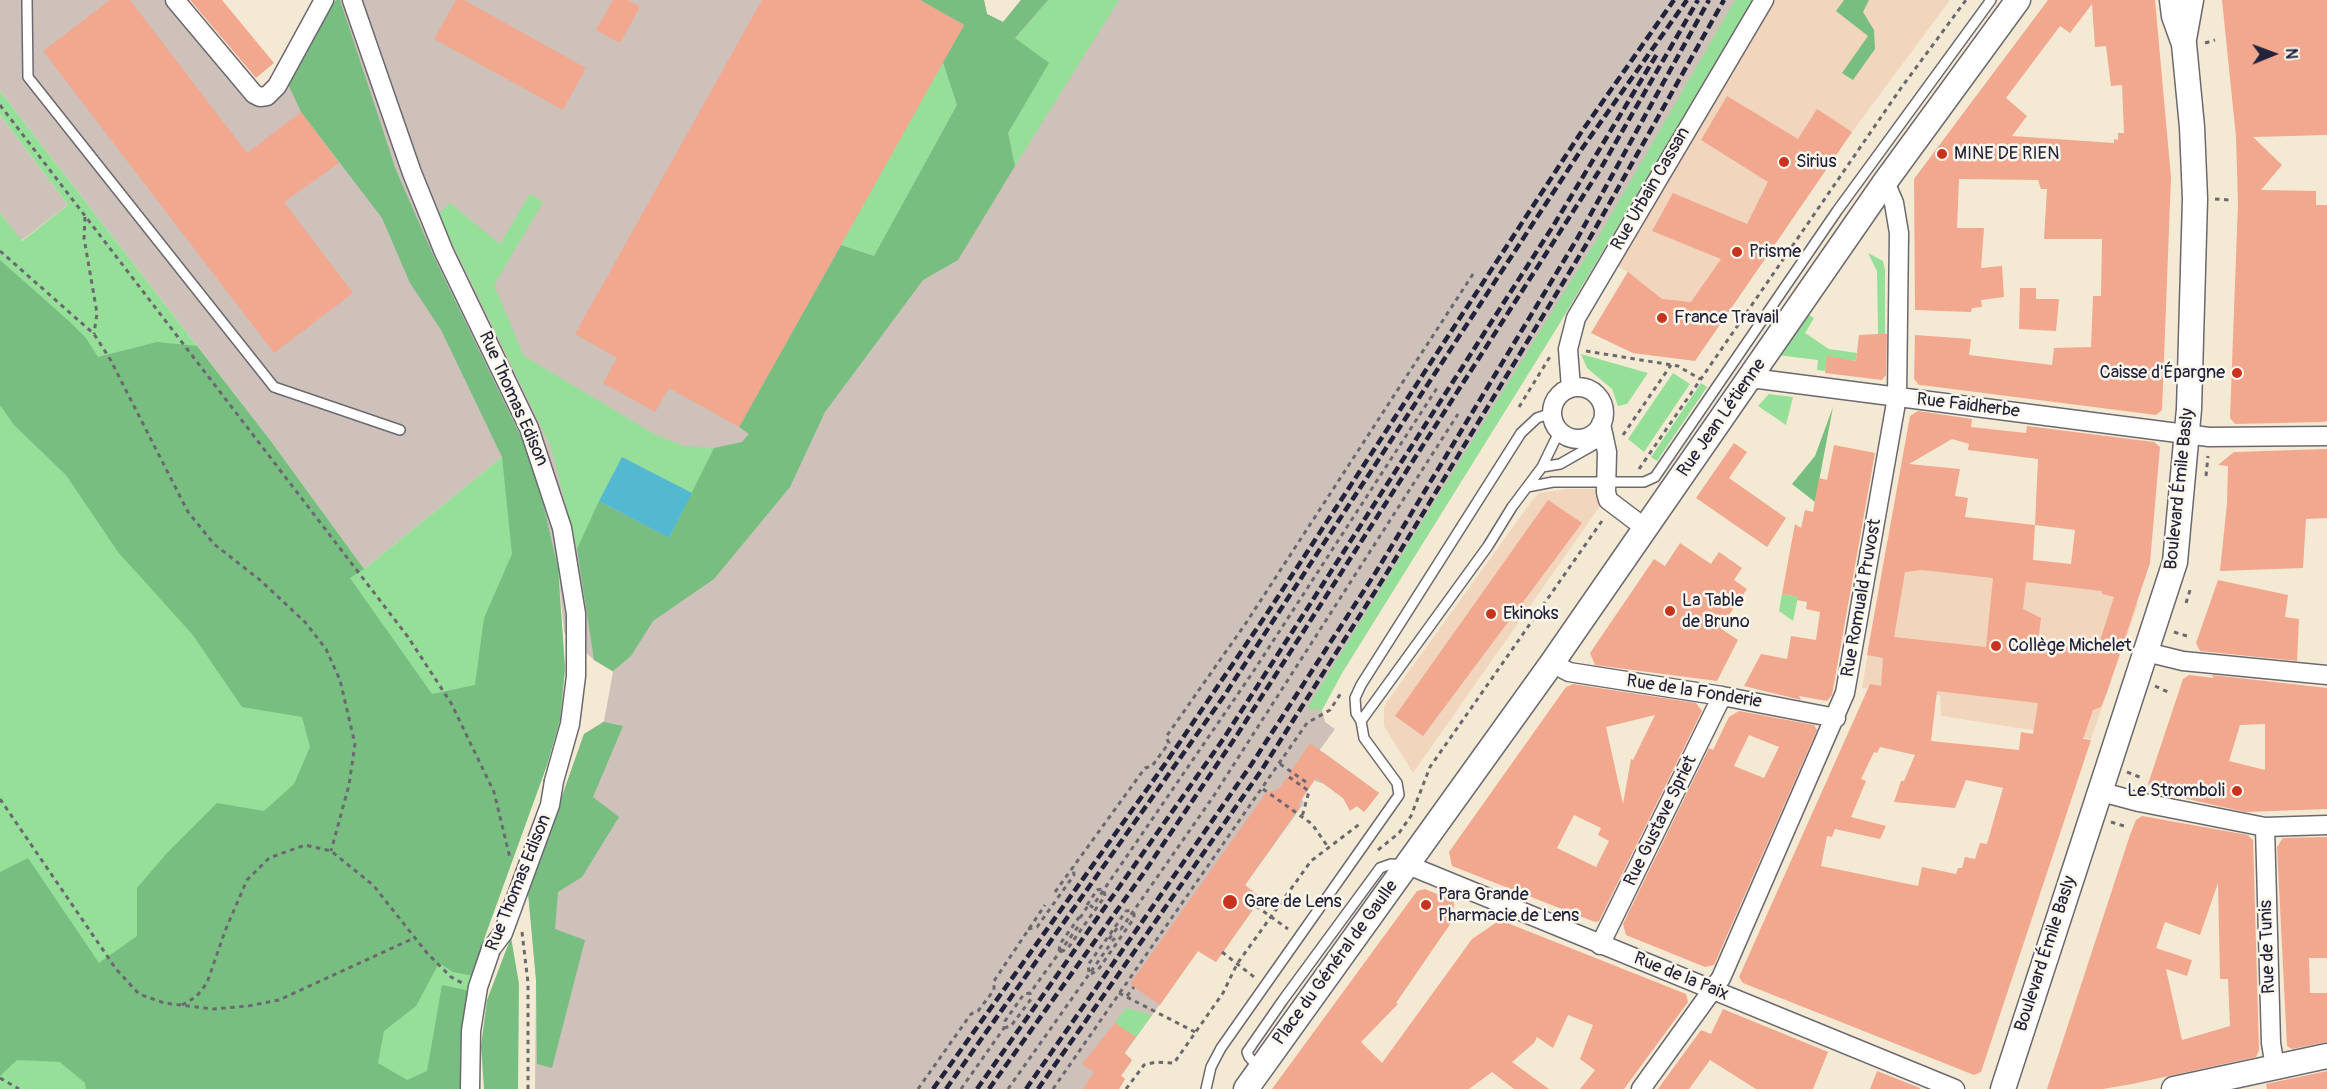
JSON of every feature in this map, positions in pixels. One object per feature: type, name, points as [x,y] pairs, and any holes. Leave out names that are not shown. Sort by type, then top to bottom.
[{"type":"street","points":[[175,0],[254,94],[260,97],[267,96],[277,86],[324,0]]},
{"type":"street","name":"Rue Thomas Edison","points":[[352,0],[420,193],[444,252],[529,428],[562,528],[576,614],[576,676],[570,724],[550,804],[507,922],[491,949],[478,987],[471,1030],[470,1089]]},
{"type":"street","name":"Rue Urbain Cassan","points":[[1570,388],[1568,349],[1576,318],[1764,0]]},
{"type":"street","name":"Rue Jean Létienne","points":[[1428,837],[1751,378],[1885,182],[2018,0]]},
{"type":"street","name":"Boulevard Émile Basly","points":[[2003,1089],[2098,791],[2175,562],[2186,434],[2195,199],[2192,127],[2184,42],[2174,16],[2172,0]]},
{"type":"street","name":"Boulevard Émile Basly","points":[[2184,42],[2192,0]]},
{"type":"street","name":"Rue Romuald Pruvost","points":[[1641,1089],[1721,978],[1845,693],[1897,397],[1899,233],[1894,203],[1885,182]]},
{"type":"street","name":"Rue Faidherbe","points":[[1751,378],[2186,434],[2223,437],[2327,436]]},
{"type":"street","points":[[1609,436],[1592,434],[1580,438],[1559,432],[1552,412],[1557,397],[1570,388],[1585,388],[1597,396],[1603,409],[1609,436],[1607,496],[1612,505],[1645,528]]},
{"type":"street","points":[[2146,652],[2183,661],[2327,675]]},
{"type":"street","name":"Rue de la Fonderie","points":[[1552,663],[1569,672],[1722,696],[1836,718]]},
{"type":"street","name":"Rue Gustave Spriet","points":[[1600,945],[1722,696]]},
{"type":"street","points":[[2098,791],[2139,802],[2265,827],[2327,825]]},
{"type":"street","name":"Rue de Tunis","points":[[2265,827],[2271,1043],[2275,1067]]},
{"type":"street","name":"Place du Général de Gaulle","points":[[1246,1089],[1428,837]]},
{"type":"street","name":"Rue de la Paix","points":[[1408,865],[1954,1089]]},
{"type":"street","points":[[2174,1089],[2327,1056]]},
{"type":"lane","points":[[27,0],[28,77],[274,387],[400,430]]},
{"type":"lane","points":[[1527,487],[1553,482],[1644,482],[1655,477],[1837,211],[1991,0]]},
{"type":"lane","points":[[1206,1089],[1216,1056],[1399,795],[1398,783],[1364,738],[1361,721],[1354,707],[1361,685],[1521,433],[1537,418],[1552,412]]},
{"type":"lane","points":[[1361,721],[1434,622],[1542,467],[1559,432]]},
{"type":"lane","points":[[1542,467],[1560,464],[1609,436]]},
{"type":"path","points":[[1629,483],[1901,88],[1966,0]]},
{"type":"path","points":[[0,105],[414,646],[452,704],[494,792],[512,862]]},
{"type":"path","points":[[85,217],[84,238],[97,313],[94,334]]},
{"type":"path","points":[[0,251],[94,334],[110,359],[188,513],[214,544],[260,579],[305,622],[326,649],[340,680],[355,744],[349,785],[331,851]]},
{"type":"path","points":[[1055,892],[1145,768],[1152,766],[1168,743],[1166,737],[1246,623],[1476,271]]},
{"type":"path","points":[[1609,436],[1622,436],[1671,364]]},
{"type":"path","points":[[1678,366],[1700,379]]},
{"type":"path","points":[[1080,918],[1089,904],[1092,907],[1253,672],[1437,388]]},
{"type":"path","points":[[1112,939],[1118,927],[1121,929],[1261,725],[1458,414]]},
{"type":"path","points":[[1390,828],[1399,833],[1411,816],[1430,767],[1612,505]]},
{"type":"path","points":[[1055,1088],[1119,993],[1208,871],[1307,723],[1330,710],[1345,686]]},
{"type":"path","points":[[1280,764],[1306,782]]},
{"type":"path","points":[[1289,777],[1310,791],[1302,817]]},
{"type":"path","points":[[1263,789],[1312,824],[1328,847]]},
{"type":"path","points":[[0,799],[116,969],[139,994],[180,1006],[224,1008],[279,1000],[414,938]]},
{"type":"path","points":[[1126,1089],[1144,1065],[1156,1062],[1174,1063],[1223,993],[1237,964],[1311,861],[1366,819]]},
{"type":"path","points":[[180,1006],[196,997],[207,984],[225,931],[248,880],[269,858],[305,845],[331,851],[373,885],[414,938],[451,976],[478,987]]},
{"type":"path","points":[[1028,929],[1037,927],[1074,875],[1073,866]]},
{"type":"path","points":[[1059,953],[1060,944],[1097,890],[1104,889]]},
{"type":"path","points":[[1059,953],[1068,948],[1094,912],[1105,896],[1104,889]]},
{"type":"path","points":[[918,1089],[971,1014],[978,1011],[994,990],[994,981],[1045,905]]},
{"type":"path","points":[[1087,906],[1094,912]]},
{"type":"path","points":[[1089,974],[1088,965],[1126,911],[1134,910]]},
{"type":"path","points":[[1089,974],[1098,970],[1134,918],[1134,910]]},
{"type":"path","points":[[521,924],[528,984],[528,1089]]},
{"type":"path","points":[[961,1089],[1004,1028],[1005,1021],[1024,994],[1029,993],[1080,924]]},
{"type":"path","points":[[1115,927],[1124,933]]},
{"type":"path","points":[[1008,1089],[1109,946]]},
{"type":"path","points":[[1127,996],[1134,987]]},
{"type":"path","points":[[1004,1028],[1011,1026],[1030,999],[1029,993]]},
{"type":"path","points":[[1119,993],[1195,1032]]},
{"type":"path","points":[[0,1078],[19,1089]]},
{"type":"shaded area","points":[[0,0],[175,0],[267,96],[324,0],[984,0],[987,14],[1003,22],[1021,0],[1753,0],[1558,326],[1342,673],[1322,710],[1325,722],[1335,729],[1314,758],[1323,752],[1379,793],[1364,812],[1357,806],[1350,809],[1343,798],[1324,784],[1315,781],[1314,776],[1289,775],[1287,777],[1304,803],[1245,885],[1261,898],[1216,962],[1198,951],[1125,1053],[1132,1060],[1121,1076],[1125,1079],[1119,1089],[535,1089],[536,980],[528,892],[584,734],[604,721],[613,672],[594,660],[564,632],[558,568],[542,499],[522,441],[364,569],[270,440],[0,91]]},
{"type":"shaded area","points":[[1753,0],[1950,0],[1852,132],[1745,286],[1683,359],[1633,353],[1591,333],[1627,272],[1601,256]]},
{"type":"shaded area","points":[[0,115],[68,205],[21,241],[0,213]]},
{"type":"shaded area","points":[[1567,489],[1612,489],[1413,773],[1384,726],[1384,706],[1531,502],[1539,493]]},
{"type":"shaded area","name":"Collège Michelet","points":[[1887,541],[2107,569],[2103,594],[2138,604],[2091,739],[1941,716],[1940,695],[1862,688]]},
{"type":"green space","points":[[340,0],[396,170],[434,257],[523,441],[544,507],[558,568],[565,669],[560,720],[547,765],[484,939],[474,976],[453,972],[439,963],[416,1006],[384,1031],[378,1063],[407,1080],[427,1071],[442,985],[470,991],[461,1057],[462,1089],[86,1089],[85,1083],[60,1062],[17,1060],[0,1076],[0,872],[28,858],[99,963],[137,936],[137,888],[167,853],[217,803],[264,811],[294,784],[310,747],[302,717],[242,707],[192,634],[118,552],[66,475],[14,425],[0,405],[0,260],[70,322],[86,338],[98,357],[157,342],[197,346],[270,440],[364,569],[350,578],[432,694],[475,685],[484,618],[512,554],[502,457],[441,330],[410,283],[382,218],[301,112],[288,84],[331,4]]},
{"type":"green space","points":[[920,0],[984,0],[987,14],[1003,22],[1021,0],[1048,0],[1015,38],[1049,63],[1008,133],[1015,166],[958,260],[923,280],[825,412],[790,487],[714,579],[653,621],[631,656],[613,671],[594,660],[577,549],[599,501],[669,538],[714,448],[742,442],[749,434],[739,427],[841,245],[874,256],[957,105],[943,62],[964,25]]},
{"type":"green space","points":[[1048,0],[1119,0],[1015,166],[1008,133],[1048,63],[1015,39]]},
{"type":"green space","points":[[1735,0],[1753,0],[1558,326],[1342,673],[1322,710],[1307,708],[1597,239]]},
{"type":"green space","points":[[1844,0],[1869,0],[1863,12],[1874,30],[1875,49],[1853,80],[1842,73],[1868,36],[1836,11]]},
{"type":"green space","points":[[943,62],[957,105],[874,256],[841,245]]},
{"type":"green space","points":[[0,91],[270,440],[364,569],[523,440],[542,499],[558,568],[565,669],[560,720],[547,765],[484,939],[466,1003],[461,1057],[462,1089],[0,1089],[0,213],[22,241],[68,205],[0,115]]},
{"type":"green space","points":[[530,194],[543,202],[494,285],[524,356],[654,434],[684,446],[714,448],[692,493],[622,457],[577,549],[551,447],[438,214],[450,203],[500,244]]},
{"type":"green space","points":[[1868,253],[1883,261],[1885,270],[1885,334],[1878,334],[1877,271]]},
{"type":"green space","points":[[1806,313],[1814,318],[1805,333],[1829,349],[1857,353],[1856,361],[1828,357],[1825,371],[1817,370],[1818,360],[1777,355]]},
{"type":"green space","points":[[1581,354],[1648,373],[1627,404],[1618,406],[1612,389],[1587,368]]},
{"type":"green space","points":[[1673,373],[1690,384],[1644,452],[1628,439]]},
{"type":"green space","points":[[1701,383],[1707,387],[1657,461],[1651,457]]},
{"type":"green space","points":[[1769,394],[1793,397],[1786,425],[1758,406]]},
{"type":"green space","points":[[1833,407],[1815,502],[1792,484],[1815,456]]},
{"type":"green space","points":[[1782,594],[1798,597],[1793,621],[1779,611]]},
{"type":"green space","points":[[604,722],[623,726],[593,797],[619,817],[582,877],[558,892],[555,929],[585,940],[552,1068],[537,1064],[536,980],[528,892],[584,734]]},
{"type":"green space","points":[[511,937],[519,984],[518,1089],[484,1089],[481,1046],[487,1000]]},
{"type":"green space","points":[[1126,1008],[1152,1015],[1136,1037],[1115,1023]]},
{"type":"water","points":[[622,457],[692,493],[669,538],[599,501]]},
{"type":"building","points":[[110,0],[130,0],[247,153],[301,112],[339,163],[284,202],[353,293],[274,353],[43,51]]},
{"type":"building","points":[[190,0],[222,0],[274,63],[256,78]]},
{"type":"building","points":[[456,0],[464,0],[586,68],[563,110],[434,39]]},
{"type":"building","points":[[613,0],[628,0],[640,7],[620,43],[596,30]]},
{"type":"building","points":[[762,0],[920,0],[964,25],[739,427],[669,388],[655,412],[603,383],[617,358],[575,334]]},
{"type":"building","points":[[2048,0],[2155,0],[2171,177],[2162,410],[2156,415],[1919,385],[1914,379],[1915,335],[1971,339],[1969,355],[2052,365],[2054,348],[2091,347],[2093,296],[2101,296],[2102,239],[2044,239],[2047,189],[2041,189],[2038,180],[1959,179],[1957,228],[1984,228],[1981,268],[2002,266],[2004,297],[1981,300],[1982,307],[1972,308],[1971,312],[1915,310],[1914,179]],"holes":[[[2092,4],[2095,47],[2106,46],[2111,86],[2122,85],[2124,133],[2118,133],[2118,140],[2114,139],[2114,143],[2012,136],[2027,116],[2006,98],[2060,26],[2070,33]]]},
{"type":"building","points":[[2222,0],[2327,0],[2327,135],[2253,137],[2282,165],[2261,190],[2316,191],[2316,205],[2327,205],[2327,421],[2323,422],[2235,424],[2230,418],[2238,203],[2236,137]]},
{"type":"building","points":[[1727,96],[1798,139],[1817,109],[1852,132],[1695,361],[1633,353],[1591,333],[1628,272],[1662,299],[1691,302],[1721,259],[1652,231],[1673,193],[1747,224],[1768,182],[1701,140]]},
{"type":"building","points":[[2020,288],[2036,288],[2036,299],[2059,299],[2056,331],[2019,329]]},
{"type":"building","points":[[1887,334],[1886,375],[1882,380],[1825,373],[1827,356],[1856,361],[1859,335]]},
{"type":"building","points":[[1918,411],[1972,419],[1971,427],[2026,433],[2027,426],[2154,442],[2160,447],[2150,563],[2107,692],[2101,707],[2093,710],[2083,739],[2091,740],[1981,1072],[1974,1075],[1743,983],[1739,977],[1870,684],[1881,686],[1883,658],[1867,655],[1910,416]],"holes":[[[1952,439],[1969,444],[1968,450],[2038,459],[2035,525],[1965,517],[1968,498],[1955,496],[1960,469],[1909,464]],[[2035,525],[2075,530],[2071,564],[2033,560]],[[1922,570],[1993,578],[1986,647],[1894,637],[1905,572]],[[2026,582],[2102,591],[2102,594],[2114,597],[2097,650],[2038,642],[2041,618],[2023,609]],[[1937,691],[2038,703],[2033,734],[2021,732],[2019,750],[1931,741]],[[1880,747],[1915,755],[1904,781],[1901,781],[1894,802],[1955,808],[1966,780],[2003,788],[1987,844],[1980,843],[1975,859],[1965,857],[1962,868],[1958,868],[1956,874],[1922,867],[1918,886],[1821,866],[1827,836],[1832,837],[1835,829],[1880,839],[1886,826],[1851,817],[1866,781],[1861,779],[1874,752],[1877,753]]]},
{"type":"building","points":[[1734,443],[1747,452],[1729,478],[1786,518],[1767,547],[1696,498]]},
{"type":"building","points":[[1834,445],[1875,453],[1832,695],[1827,701],[1799,696],[1801,700],[1744,686],[1761,654],[1787,659],[1791,636],[1816,640],[1820,612],[1806,609],[1807,602],[1797,600],[1798,597],[1782,594],[1795,524],[1801,528],[1805,510],[1813,512],[1819,478],[1827,480]]},
{"type":"building","points":[[2327,449],[2327,518],[2306,519],[2303,568],[2220,571],[2227,503],[2228,466],[2218,465],[2234,452]]},
{"type":"building","name":"Ekinoks","points":[[1548,500],[1582,523],[1423,736],[1395,716]]},
{"type":"building","points":[[1680,543],[1711,564],[1719,552],[1742,568],[1734,580],[1747,589],[1720,628],[1738,640],[1717,681],[1595,665],[1590,653],[1654,559],[1665,566]]},
{"type":"building","points":[[2218,580],[2288,595],[2285,617],[2299,619],[2297,661],[2200,651],[2196,643]]},
{"type":"building","points":[[2189,675],[2214,678],[2212,675],[2327,688],[2327,809],[2245,812],[2152,791],[2148,784],[2183,679]],"holes":[[[2265,724],[2265,770],[2229,761],[2240,725]]]},
{"type":"building","points":[[1573,684],[1696,703],[1702,711],[1599,921],[1595,922],[1452,866],[1449,852],[1566,687]],"holes":[[[1655,715],[1633,760],[1631,759],[1623,804],[1606,727]],[[1574,815],[1601,828],[1598,835],[1609,841],[1596,867],[1557,848]]]},
{"type":"building","points":[[1739,711],[1814,725],[1817,730],[1714,965],[1705,967],[1626,935],[1623,924],[1709,748],[1713,750],[1729,717]],"holes":[[[1749,735],[1779,747],[1764,778],[1734,766]]]},
{"type":"building","points":[[1310,743],[1379,793],[1364,812],[1357,806],[1350,811],[1343,798],[1316,778],[1298,805],[1300,807],[1245,885],[1261,898],[1216,962],[1198,951],[1160,1005],[1130,984],[1266,793],[1279,789]]},
{"type":"building","points":[[2142,816],[2248,835],[2253,840],[2259,1050],[2256,1057],[2132,1084],[2103,1089],[2047,1089],[2130,835],[2136,820]],"holes":[[[2218,883],[2220,979],[2228,979],[2230,1026],[2182,1040],[2166,969],[2187,976],[2192,960],[2156,948],[2165,922],[2200,935]]]},
{"type":"building","points":[[2327,837],[2327,958],[2309,958],[2310,993],[2327,993],[2327,1042],[2292,1049],[2287,1046],[2277,847],[2283,838]]},
{"type":"building","points":[[1425,889],[1454,901],[1453,920],[1396,1003],[1398,1004],[1361,1042],[1382,1063],[1472,939],[1500,920],[1686,994],[1688,1002],[1624,1089],[1580,1089],[1595,1070],[1580,1059],[1593,1025],[1568,1015],[1553,1048],[1537,1037],[1534,1043],[1512,1062],[1549,1089],[1514,1089],[1492,1072],[1469,1089],[1272,1089],[1417,891]]},
{"type":"building","points":[[1723,1009],[1828,1052],[1813,1089],[1756,1089],[1710,1060],[1689,1089],[1658,1089],[1701,1030],[1711,1034]]},
{"type":"building","points":[[1115,1023],[1136,1037],[1124,1053],[1132,1060],[1121,1076],[1125,1079],[1119,1089],[1083,1089],[1094,1072],[1082,1064]]},
{"type":"building","points":[[1877,1071],[1920,1088],[1920,1089],[1870,1089]]},
{"type":"building","points":[[2327,1071],[2327,1089],[2267,1089],[2266,1084]]},
{"type":"railway","points":[[933,1089],[1165,764],[1266,615],[1580,134],[1674,0]]},
{"type":"railway","points":[[946,1089],[1224,696],[1581,150],[1687,0]]},
{"type":"railway","points":[[989,1089],[1143,874],[1237,735],[1601,168],[1698,0]]},
{"type":"railway","points":[[1026,1089],[1251,765],[1376,572],[1577,239],[1709,0]]},
{"type":"railway","points":[[1038,1089],[1261,771],[1385,576],[1586,245],[1724,0]]},
{"type":"railway","points":[[977,1089],[1224,738],[1555,223],[1657,54]]},
{"type":"place","name":"MINE DE RIEN","points":[[1942,154]]},
{"type":"place","name":"Sirius","points":[[1784,162]]},
{"type":"place","name":"Prisme","points":[[1737,252]]},
{"type":"place","name":"France Travail","points":[[1662,318]]},
{"type":"place","name":"Caisse d'Épargne","points":[[2237,373]]},
{"type":"place","name":"La Table de Bruno","points":[[1670,611]]},
{"type":"place","name":"Ekinoks","points":[[1491,614]]},
{"type":"place","name":"Collège Michelet","points":[[1996,646]]},
{"type":"place","name":"Le Stromboli","points":[[2237,791]]},
{"type":"place","name":"Gare de Lens","points":[[1230,902]]},
{"type":"place","name":"Para Grande Pharmacie de Lens","points":[[1426,905]]}]
